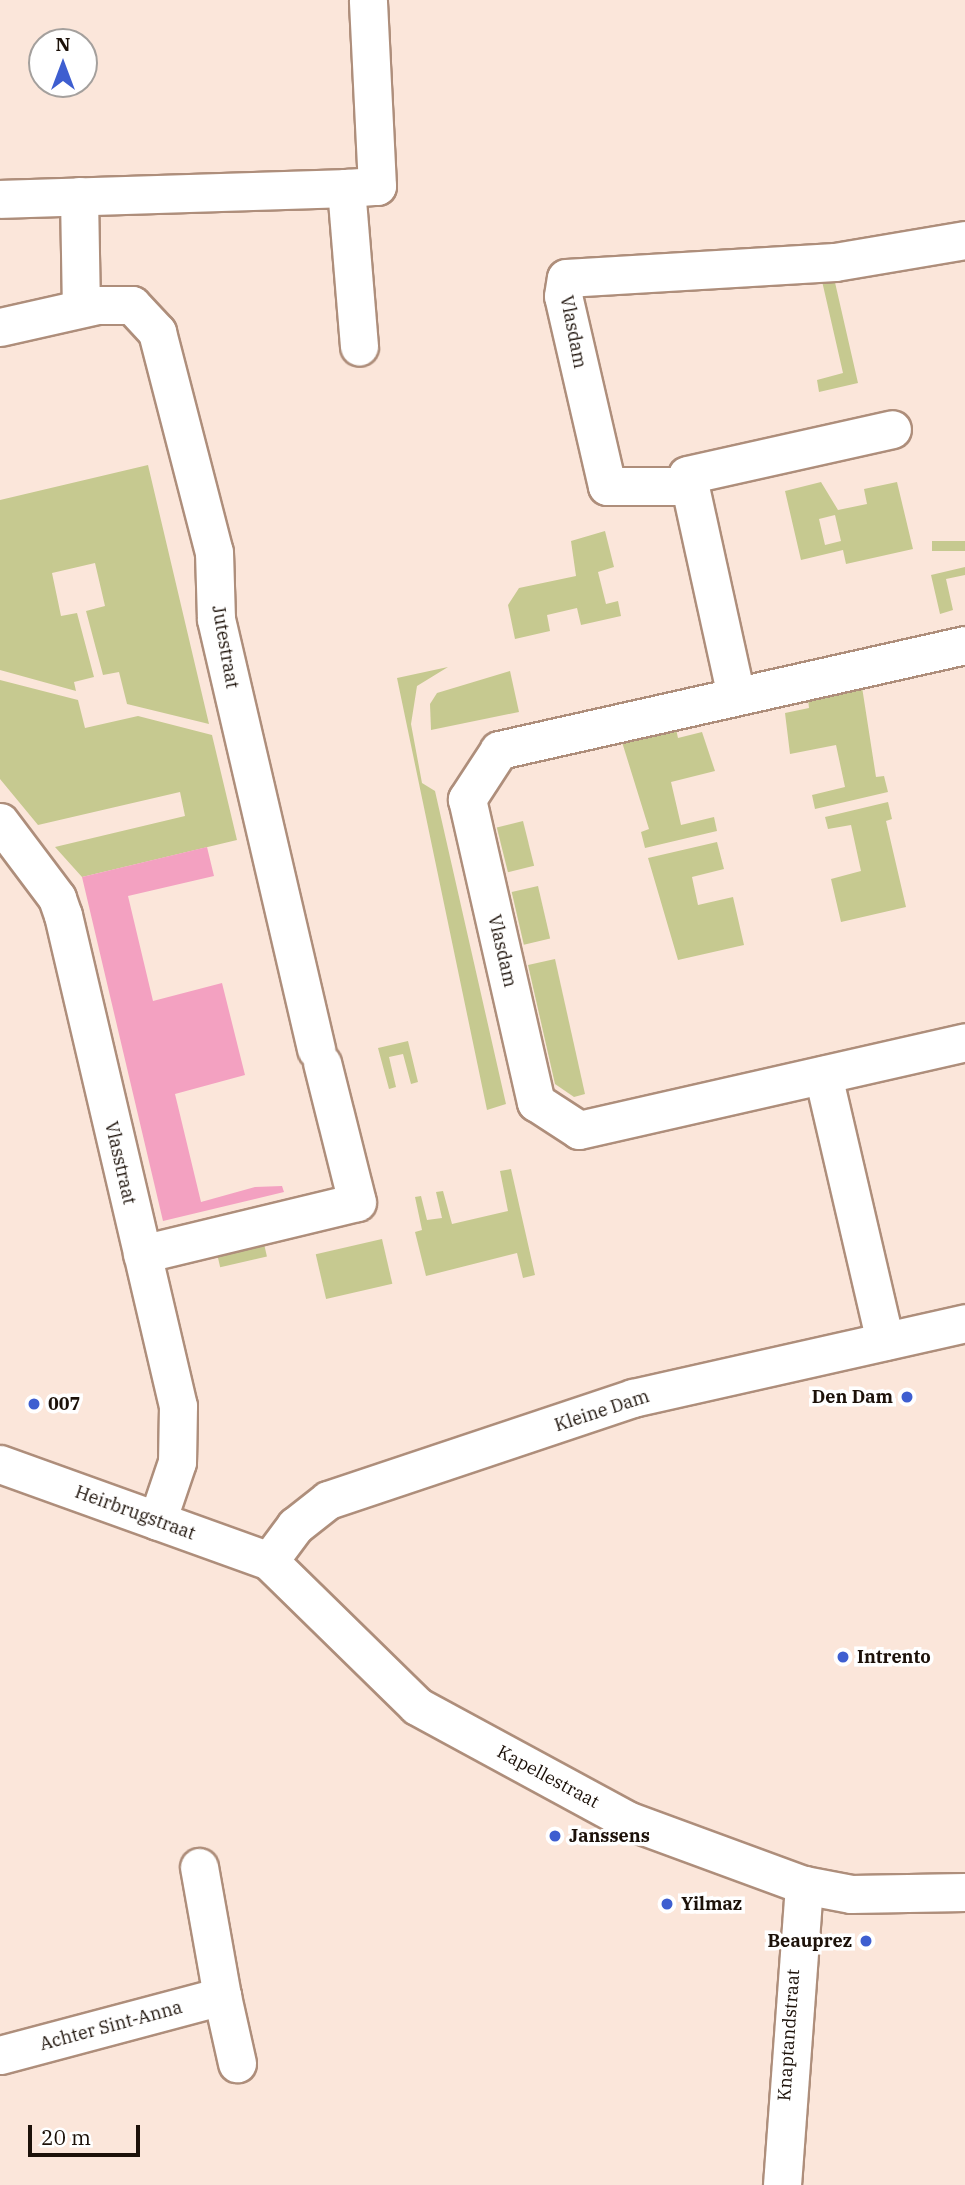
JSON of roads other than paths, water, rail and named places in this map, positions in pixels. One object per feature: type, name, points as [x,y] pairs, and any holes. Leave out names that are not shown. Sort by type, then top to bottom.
[{"type":"street","points":[[0,199],[377,186],[368,0]]},
{"type":"street","points":[[346,188],[359,346]]},
{"type":"street","points":[[79,196],[81,308]]},
{"type":"street","name":"Vlasdam","points":[[690,486],[607,486],[563,296],[566,278],[835,262],[965,240]]},
{"type":"street","name":"Jutestraat","points":[[0,327],[81,308],[132,304],[157,332],[214,552],[216,619],[319,1056],[357,1202],[142,1254]]},
{"type":"street","points":[[736,696],[687,475],[892,429]]},
{"type":"street","name":"Vlasdam","points":[[965,645],[499,750],[467,799],[536,1102],[579,1130],[965,1042]]},
{"type":"street","name":"Vlasstraat","points":[[0,822],[60,906],[181,1425],[177,1462],[157,1521]]},
{"type":"street","points":[[823,1075],[885,1341]]},
{"type":"street","name":"Kleine Dam","points":[[270,1561],[295,1526],[328,1500],[633,1398],[965,1323]]},
{"type":"street","name":"Heirbrugstraat","points":[[0,1464],[270,1561]]},
{"type":"street","name":"Kapellestraat","points":[[270,1561],[416,1706],[627,1820],[804,1885],[851,1894],[965,1892]]},
{"type":"street","points":[[199,1867],[237,2063]]},
{"type":"street","name":"Knaptandstraat","points":[[782,2185],[804,1885]]},
{"type":"street","name":"Achter Sint-Anna","points":[[0,2055],[222,1996]]},
{"type":"place","name":"Den Dam","points":[[907,1397]]},
{"type":"place","name":"007","points":[[34,1404]]},
{"type":"place","name":"Intrento","points":[[843,1657]]},
{"type":"place","name":"Janssens","points":[[555,1836]]},
{"type":"place","name":"Yilmaz","points":[[667,1904]]},
{"type":"place","name":"Beauprez","points":[[866,1941]]}]
